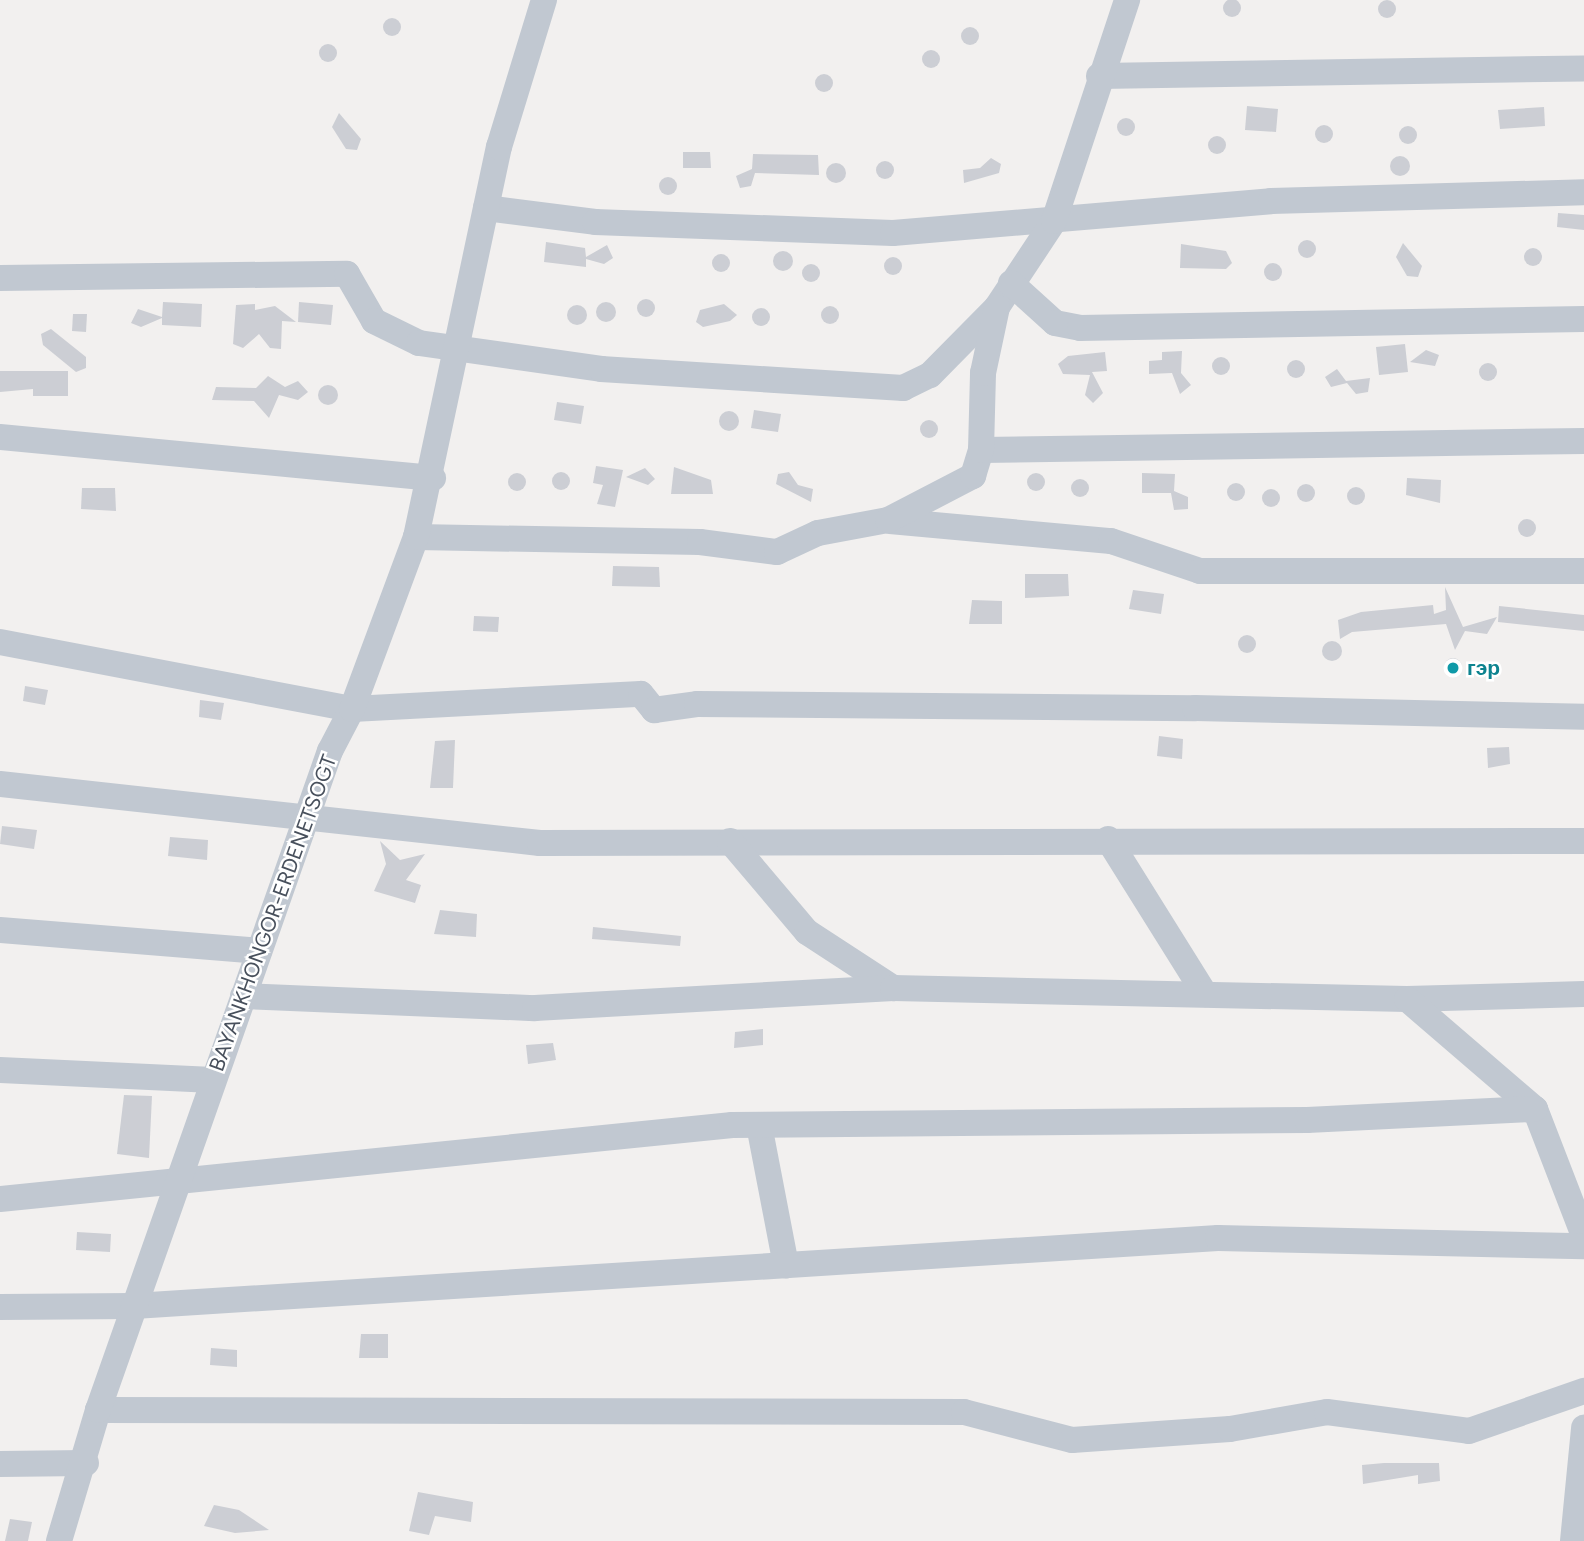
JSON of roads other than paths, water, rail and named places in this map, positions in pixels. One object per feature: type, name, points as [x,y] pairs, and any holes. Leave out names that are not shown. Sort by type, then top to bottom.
[{"type":"street","name":"BAYANKHONGOR-ERDENETSOGT","points":[[60,1541],[86,1463],[98,1410],[213,1080],[305,822],[352,709],[416,537],[433,478],[456,350],[517,70],[544,0]]},
{"type":"street","points":[[0,278],[347,274],[374,321],[419,343],[601,369],[903,388],[930,375],[997,306],[1054,220],[1127,0]]},
{"type":"street","points":[[1100,76],[1584,68]]},
{"type":"street","points":[[486,208],[595,222],[893,233],[1271,201],[1584,192]]},
{"type":"street","points":[[1011,283],[1055,323],[1080,328],[1584,319]]},
{"type":"street","points":[[888,520],[973,476],[981,450],[983,373],[997,306]]},
{"type":"street","points":[[0,438],[433,478]]},
{"type":"street","points":[[981,450],[1584,441]]},
{"type":"street","points":[[416,537],[700,542],[777,552],[818,533],[888,520],[1111,541],[1200,571],[1584,571]]},
{"type":"street","points":[[0,642],[352,709],[641,694],[654,710],[697,704],[1182,708],[1584,717]]},
{"type":"street","points":[[0,784],[169,799],[305,822],[540,843],[1108,839],[1584,841]]},
{"type":"street","points":[[1108,839],[1205,994]]},
{"type":"street","points":[[730,842],[807,932],[893,988]]},
{"type":"street","points":[[0,930],[259,951]]},
{"type":"street","points":[[243,996],[535,1008],[893,988],[1407,999],[1584,994]]},
{"type":"street","points":[[1407,999],[1535,1109],[1584,1236]]},
{"type":"street","points":[[0,1070],[213,1080]]},
{"type":"street","points":[[0,1199],[759,1125],[1307,1120],[1535,1109]]},
{"type":"street","points":[[759,1125],[786,1265]]},
{"type":"street","points":[[0,1307],[134,1306],[1218,1238],[1584,1246]]},
{"type":"street","points":[[98,1410],[964,1412],[1072,1440],[1230,1429],[1327,1412],[1469,1431],[1584,1391]]},
{"type":"street","points":[[1573,1541],[1584,1428]]},
{"type":"street","points":[[0,1464],[86,1463]]},
{"type":"place","name":"гэр","points":[[1453,668]]}]
